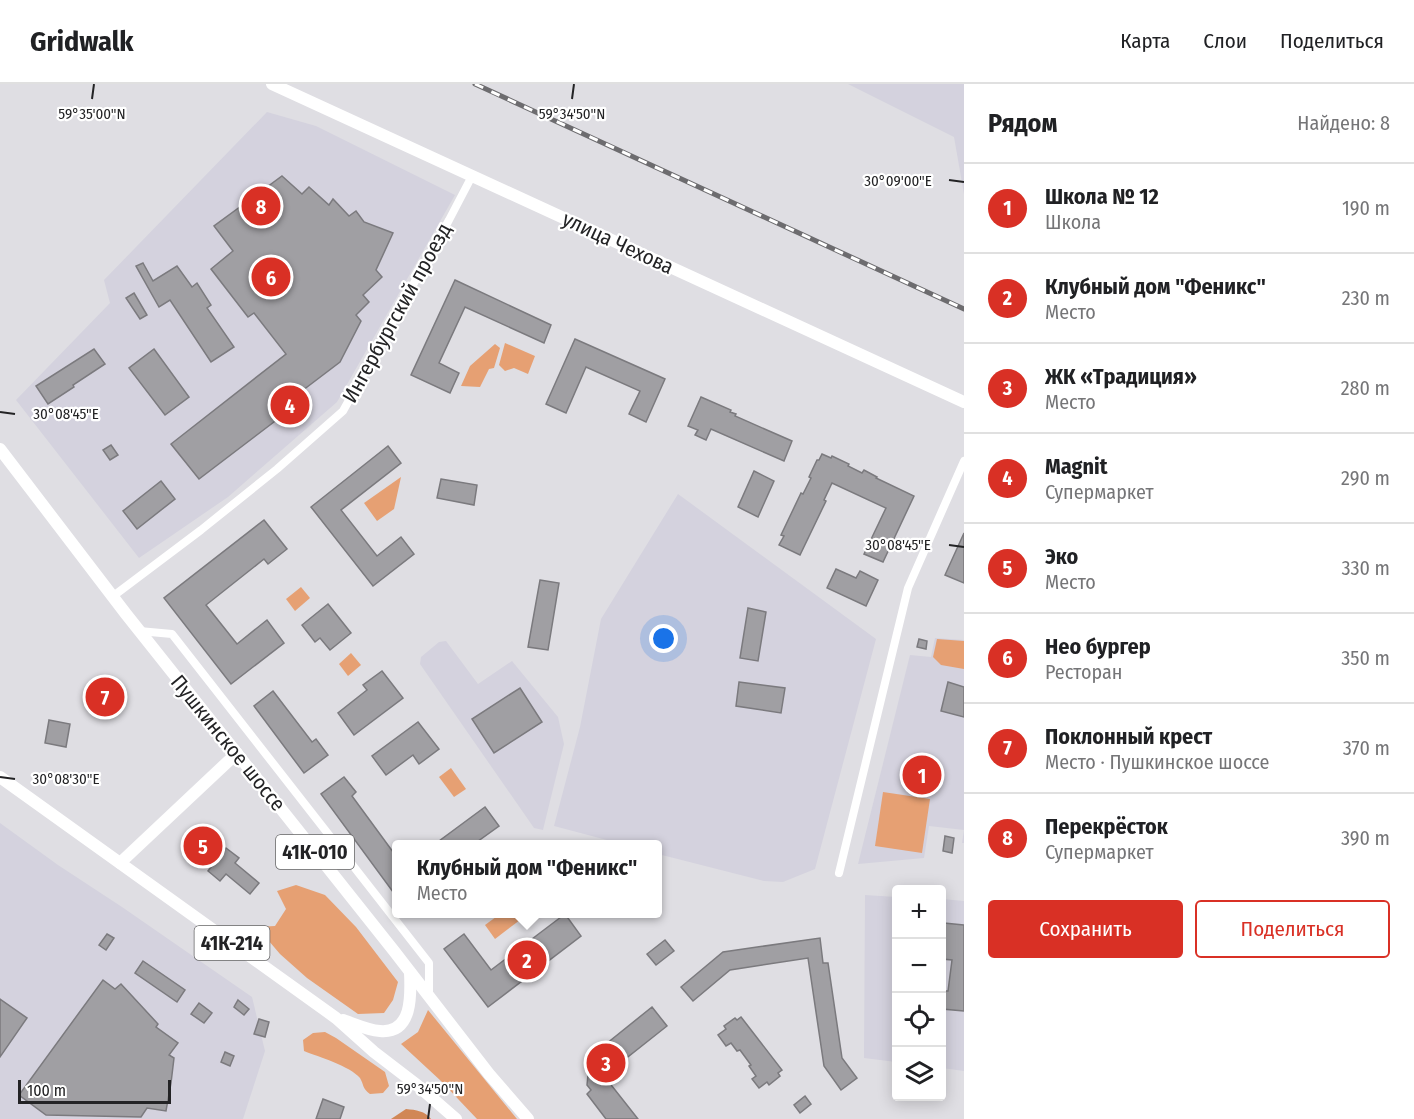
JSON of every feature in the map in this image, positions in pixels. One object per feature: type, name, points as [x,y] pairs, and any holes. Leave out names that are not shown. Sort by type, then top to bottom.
[{"type":"main road","name":"улица Чехова","points":[[272,84],[964,402]]},
{"type":"main road","name":"Пушкинское шоссе","points":[[0,449],[112,597],[489,1074],[528,1119]]},
{"type":"main road","points":[[120,863],[237,753]]},
{"type":"main road","name":"41К-214","points":[[0,777],[336,1018],[456,1119]]},
{"type":"main road","points":[[336,1018],[382,1032],[395,1028],[405,1019],[411,998],[410,972]]},
{"type":"main road","points":[[417,1085],[446,1119]]},
{"type":"street","name":"Ингербургский проезд","points":[[112,597],[201,530],[343,411],[472,176]]},
{"type":"street","points":[[839,873],[908,588],[964,461]]},
{"type":"street","points":[[139,631],[172,634],[392,916]]},
{"type":"street","points":[[394,918],[429,963],[429,996]]},
{"type":"shaded area","points":[[848,84],[964,84],[964,194],[954,137]]},
{"type":"shaded area","points":[[267,112],[316,126],[455,195],[337,402],[228,497],[139,558],[16,400],[110,303],[104,280]]},
{"type":"shaded area","points":[[505,343],[535,356],[528,374],[514,368],[505,371],[499,365]]},
{"type":"shaded area","points":[[495,344],[500,348],[494,368],[489,369],[480,387],[461,386],[470,366]]},
{"type":"shaded area","points":[[401,477],[394,509],[377,521],[364,503]]},
{"type":"shaded area","points":[[678,494],[876,639],[815,869],[783,882],[764,881],[662,855],[662,840],[607,840],[554,826],[580,727],[601,619]]},
{"type":"shaded area","points":[[301,587],[310,598],[295,611],[286,599]]},
{"type":"shaded area","points":[[935,638],[964,640],[964,830],[929,826],[924,858],[858,864],[910,655],[931,657]]},
{"type":"shaded area","points":[[937,639],[964,641],[964,669],[941,665],[933,657]]},
{"type":"shaded area","points":[[446,641],[478,684],[512,661],[558,717],[564,744],[543,830],[534,828],[420,664],[421,657],[439,642]]},
{"type":"shaded area","points":[[351,653],[361,665],[348,676],[339,664]]},
{"type":"shaded area","points":[[451,768],[466,789],[454,797],[439,777]]},
{"type":"shaded area","points":[[883,792],[930,799],[922,853],[875,846]]},
{"type":"shaded area","points":[[0,823],[252,997],[265,1051],[243,1119],[0,1119]]},
{"type":"shaded area","points":[[296,885],[325,895],[356,927],[398,982],[393,1000],[384,1013],[358,1014],[307,978],[280,954],[257,927],[275,926],[286,909],[277,891]]},
{"type":"shaded area","points":[[865,895],[892,897],[892,1062],[864,1058]]},
{"type":"shaded area","points":[[946,899],[964,901],[964,1071],[946,1069]]},
{"type":"shaded area","points":[[495,918],[518,918],[520,920],[495,939],[485,925]]},
{"type":"shaded area","points":[[428,1010],[517,1119],[477,1119],[401,1044],[418,1032]]},
{"type":"shaded area","points":[[325,1032],[385,1072],[389,1086],[383,1093],[370,1094],[364,1088],[360,1078],[349,1070],[304,1051],[303,1040],[313,1033]]},
{"type":"shaded area","points":[[406,1109],[417,1110],[431,1119],[391,1119]]},
{"type":"building","points":[[282,176],[302,194],[309,187],[329,205],[333,199],[349,216],[356,211],[364,222],[393,233],[376,270],[382,277],[363,295],[369,302],[356,315],[361,321],[340,362],[290,400],[295,406],[199,479],[171,444],[286,354],[254,313],[248,317],[211,269],[233,251],[214,226]]},
{"type":"building","points":[[143,263],[153,281],[177,266],[192,287],[197,283],[211,305],[207,308],[234,347],[211,362],[170,300],[159,307],[136,266]]},
{"type":"building","points":[[455,280],[551,325],[544,343],[465,307],[439,363],[459,373],[450,393],[411,375]]},
{"type":"building","points":[[134,293],[147,315],[140,319],[126,298]]},
{"type":"building","points":[[575,339],[665,379],[646,422],[629,414],[640,391],[586,367],[566,413],[546,404]]},
{"type":"building","points":[[94,349],[105,364],[48,404],[36,386]]},
{"type":"building","points":[[154,349],[189,397],[165,415],[129,368]]},
{"type":"building","points":[[701,397],[731,410],[730,412],[736,414],[735,416],[792,441],[784,461],[711,429],[706,440],[695,435],[698,430],[688,426]]},
{"type":"building","points":[[111,445],[118,455],[110,460],[103,450]]},
{"type":"building","points":[[388,446],[401,463],[341,510],[377,556],[401,537],[414,554],[373,586],[311,507]]},
{"type":"building","points":[[822,454],[849,464],[848,466],[862,473],[864,470],[914,496],[883,562],[864,554],[886,508],[832,483],[824,500],[826,501],[800,555],[779,545],[784,536],[781,535]]},
{"type":"building","points":[[754,471],[774,481],[758,517],[738,507]]},
{"type":"building","points":[[441,479],[477,485],[474,505],[437,498]]},
{"type":"building","points":[[161,481],[175,499],[137,529],[123,511]]},
{"type":"building","points":[[264,520],[287,549],[268,564],[264,559],[206,605],[237,644],[267,620],[284,643],[231,684],[164,598]]},
{"type":"building","points":[[964,533],[964,583],[945,575]]},
{"type":"building","points":[[836,569],[856,578],[860,571],[878,580],[866,606],[827,588]]},
{"type":"building","points":[[540,580],[559,583],[548,650],[528,647]]},
{"type":"building","points":[[328,604],[351,633],[330,650],[320,638],[315,642],[302,625]]},
{"type":"building","points":[[748,608],[766,612],[758,661],[740,658]]},
{"type":"building","points":[[919,639],[927,641],[926,649],[917,647]]},
{"type":"building","points":[[382,671],[403,698],[354,735],[338,713],[367,690],[363,685]]},
{"type":"building","points":[[739,682],[785,688],[781,713],[736,706]]},
{"type":"building","points":[[948,682],[964,687],[964,717],[941,711]]},
{"type":"building","points":[[520,688],[542,722],[494,753],[472,719]]},
{"type":"building","points":[[273,691],[312,742],[316,739],[328,755],[304,773],[254,706]]},
{"type":"building","points":[[49,720],[70,724],[66,747],[45,743]]},
{"type":"building","points":[[418,722],[439,749],[419,764],[413,755],[386,775],[372,756]]},
{"type":"building","points":[[344,777],[356,792],[352,796],[392,851],[392,891],[321,794]]},
{"type":"building","points":[[485,807],[499,826],[480,840],[440,840]]},
{"type":"building","points":[[208,834],[214,840],[199,858],[192,852]]},
{"type":"building","points":[[945,836],[954,838],[952,853],[943,851]]},
{"type":"building","points":[[226,848],[239,858],[235,863],[259,883],[250,894],[226,874],[220,881],[208,871]]},
{"type":"building","points":[[560,918],[568,918],[581,936],[488,1007],[444,949],[464,934],[491,970]]},
{"type":"building","points":[[946,923],[964,925],[964,1011],[946,1009],[946,991],[948,991],[952,960],[946,959]]},
{"type":"building","points":[[107,934],[114,938],[106,950],[99,945]]},
{"type":"building","points":[[820,938],[823,963],[828,963],[842,1058],[857,1078],[841,1090],[824,1066],[808,958],[730,970],[693,1001],[681,987],[723,952]]},
{"type":"building","points":[[665,940],[674,951],[656,965],[647,954]]},
{"type":"building","points":[[143,961],[185,990],[177,1002],[135,973]]},
{"type":"building","points":[[103,980],[115,989],[121,984],[158,1024],[156,1027],[178,1043],[169,1055],[174,1058],[166,1111],[147,1108],[141,1117],[46,1115],[19,1095]]},
{"type":"building","points":[[0,999],[27,1018],[0,1057]]},
{"type":"building","points":[[238,1000],[249,1009],[244,1015],[234,1007]]},
{"type":"building","points":[[199,1003],[212,1013],[204,1023],[191,1014]]},
{"type":"building","points":[[652,1007],[667,1026],[609,1072],[608,1081],[638,1119],[606,1119],[587,1094],[591,1090],[587,1085],[589,1065],[595,1061],[591,1056]]},
{"type":"building","points":[[741,1017],[782,1070],[778,1073],[780,1076],[769,1085],[767,1082],[759,1088],[752,1079],[756,1076],[749,1066],[751,1065],[740,1050],[737,1051],[731,1043],[726,1046],[718,1035],[726,1029],[724,1026],[735,1018],[737,1020]]},
{"type":"building","points":[[259,1019],[269,1022],[265,1037],[254,1034]]},
{"type":"building","points":[[225,1052],[234,1056],[230,1066],[221,1062]]},
{"type":"building","points":[[805,1096],[811,1104],[800,1113],[794,1105]]},
{"type":"building","points":[[323,1099],[344,1107],[340,1119],[316,1119]]},
{"type":"railway","points":[[475,84],[964,309]]},
{"type":"place","name":"Перекрёсток","points":[[261,206]]},
{"type":"place","name":"Нео бургер","points":[[271,277]]},
{"type":"place","name":"Magnit","points":[[290,405]]},
{"type":"place","name":"Поклонный крест","points":[[105,697]]},
{"type":"place","name":"Школа № 12","points":[[922,775]]},
{"type":"place","name":"Эко","points":[[203,846]]},
{"type":"place","name":"Клубный дом \"Феникс\"","points":[[527,960]]},
{"type":"place","name":"ЖК «Традиция»","points":[[606,1063]]}]
